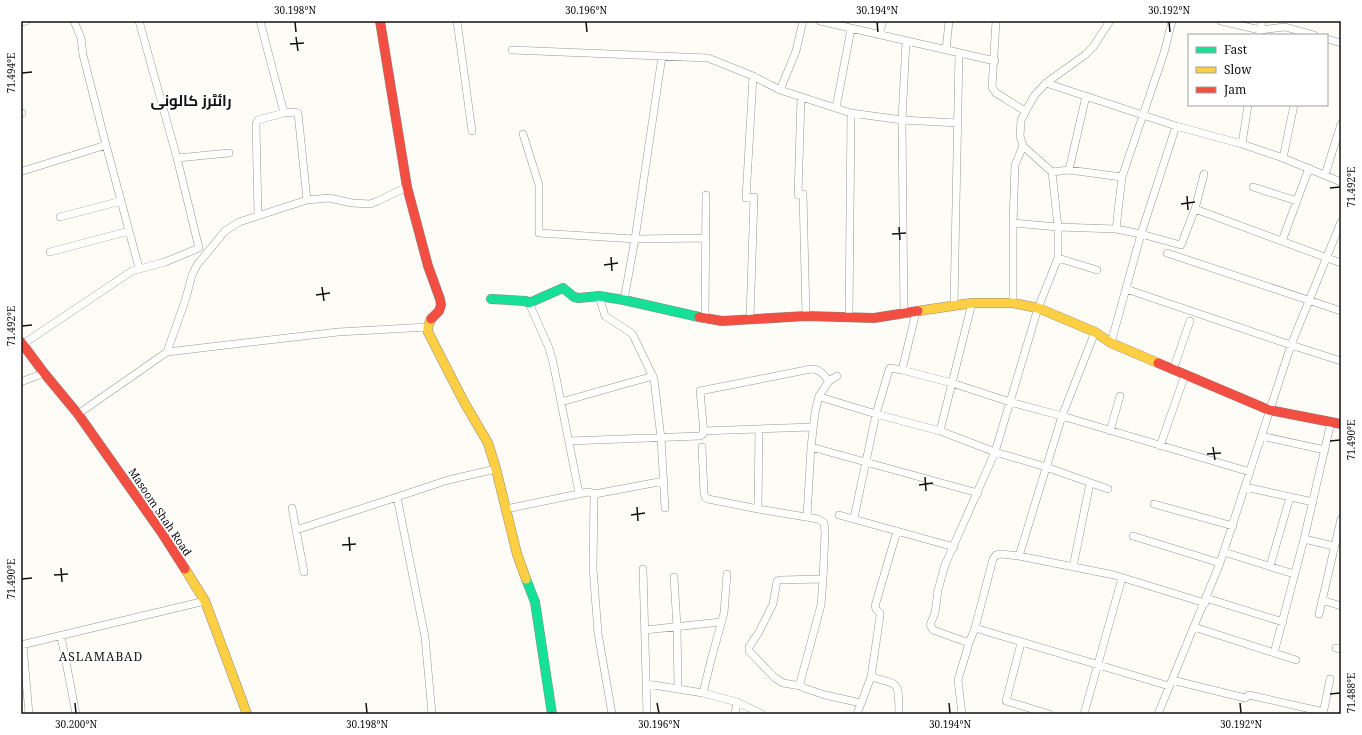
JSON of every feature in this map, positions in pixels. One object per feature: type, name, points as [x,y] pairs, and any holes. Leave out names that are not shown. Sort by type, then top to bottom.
[{"type":"street","points":[[74,21],[81,38],[83,55],[139,268]]},
{"type":"street","points":[[22,343],[132,270],[165,262],[199,248],[177,158],[139,21]]},
{"type":"street","points":[[260,21],[284,113]]},
{"type":"street","points":[[380,21],[407,187],[428,266],[441,305],[439,311],[430,320],[428,332],[464,402],[488,443],[517,554],[535,602],[552,714]]},
{"type":"street","points":[[457,21],[472,131]]},
{"type":"street","points":[[780,90],[796,51],[803,21]]},
{"type":"street","points":[[820,21],[995,60]]},
{"type":"street","points":[[879,35],[883,21]]},
{"type":"street","points":[[946,50],[949,21]]},
{"type":"street","points":[[996,21],[995,60],[992,87],[996,93],[1025,112]]},
{"type":"street","points":[[970,643],[933,630],[930,625],[935,613],[938,590],[945,565],[995,452],[1038,308],[1058,258],[1058,227],[1052,172],[1023,146],[1020,136],[1021,120],[1034,96],[1046,83],[1085,55],[1093,47],[1110,21]]},
{"type":"street","points":[[1116,229],[1122,177],[1164,53],[1172,21]]},
{"type":"street","points":[[1225,21],[1260,32],[1285,27],[1309,34]]},
{"type":"street","points":[[1260,32],[1262,21]]},
{"type":"street","points":[[836,108],[851,29]]},
{"type":"street","points":[[1328,39],[1341,43]]},
{"type":"street","points":[[904,314],[902,120],[906,41]]},
{"type":"street","points":[[512,50],[708,58],[753,76],[780,90],[851,112],[902,120],[958,123]]},
{"type":"street","points":[[954,305],[959,53]]},
{"type":"street","points":[[624,300],[636,239],[662,56]]},
{"type":"street","points":[[750,319],[754,197],[746,198],[753,76]]},
{"type":"street","points":[[1046,83],[1176,126],[1242,144],[1283,158],[1341,182]]},
{"type":"street","points":[[1069,170],[1086,96]]},
{"type":"street","points":[[801,97],[798,194],[803,194],[806,316]]},
{"type":"street","points":[[1242,144],[1248,106]]},
{"type":"street","points":[[1283,158],[1294,106]]},
{"type":"street","points":[[849,317],[851,112]]},
{"type":"street","points":[[258,215],[256,121],[284,113],[298,113],[306,200]]},
{"type":"street","points":[[1325,175],[1341,124]]},
{"type":"street","points":[[1111,343],[1141,234],[1176,126]]},
{"type":"street","points":[[523,134],[539,185],[539,233],[636,239],[705,238]]},
{"type":"street","points":[[23,171],[106,145]]},
{"type":"street","points":[[1013,303],[1015,165],[1023,146]]},
{"type":"street","points":[[177,158],[230,153]]},
{"type":"street","points":[[1282,241],[1309,168]]},
{"type":"street","points":[[1052,172],[1069,170],[1122,177]]},
{"type":"street","points":[[1013,223],[1058,227],[1116,229],[1181,245],[1194,209],[1204,174]]},
{"type":"street","points":[[168,352],[192,275],[197,264],[225,231],[239,222],[306,200],[329,198],[352,203],[370,204],[407,187]]},
{"type":"street","points":[[1253,187],[1296,201]]},
{"type":"street","points":[[705,320],[706,195]]},
{"type":"street","points":[[60,217],[121,201]]},
{"type":"street","points":[[1194,209],[1341,263]]},
{"type":"street","points":[[1158,714],[1220,563],[1291,346],[1341,222]]},
{"type":"street","points":[[50,252],[129,231]]},
{"type":"street","points":[[1167,253],[1341,311]]},
{"type":"street","points":[[1058,258],[1097,270]]},
{"type":"street","points":[[491,299],[529,302],[562,288],[574,297],[599,296],[624,300],[705,320],[722,321],[806,316],[874,318],[972,303],[1013,303],[1038,308],[1095,332],[1111,343],[1269,410],[1341,424]]},
{"type":"street","points":[[1126,289],[1291,346],[1341,361]]},
{"type":"street","points":[[599,296],[605,316],[633,335],[653,376],[661,438],[665,508]]},
{"type":"street","points":[[529,302],[549,348],[579,493]]},
{"type":"street","points":[[940,430],[972,303]]},
{"type":"street","points":[[902,370],[916,312]]},
{"type":"street","points":[[1173,370],[1190,321]]},
{"type":"street","points":[[78,414],[168,352],[338,332],[428,327]]},
{"type":"street","points":[[1019,556],[1062,416],[1095,332]]},
{"type":"street","name":"Masoom Shah Road","points":[[22,343],[44,373],[78,414],[162,533],[205,601],[247,714]]},
{"type":"street","points":[[854,518],[876,414],[889,370],[893,368],[952,383],[1010,402],[1250,472]]},
{"type":"street","points":[[569,441],[700,436],[704,433],[700,391],[810,369],[820,371],[829,381]]},
{"type":"street","points":[[21,382],[44,373]]},
{"type":"street","points":[[1160,446],[1185,375]]},
{"type":"street","points":[[561,402],[653,376]]},
{"type":"street","points":[[807,517],[811,447],[819,396],[829,381],[837,376]]},
{"type":"street","points":[[1110,431],[1120,396]]},
{"type":"street","points":[[820,397],[876,414],[940,430],[995,452],[1046,467],[1108,489]]},
{"type":"street","points":[[1274,653],[1326,450],[1331,422]]},
{"type":"street","points":[[704,431],[813,427]]},
{"type":"street","points":[[758,509],[760,429]]},
{"type":"street","points":[[1261,436],[1326,450]]},
{"type":"street","points":[[702,447],[704,493],[705,497],[708,499],[818,519],[824,523],[824,579],[822,605],[801,679],[801,686]]},
{"type":"street","points":[[811,447],[978,493]]},
{"type":"street","points":[[292,508],[304,572],[296,530],[397,498],[448,480],[496,469]]},
{"type":"street","points":[[506,509],[579,493],[588,492],[596,494],[664,481]]},
{"type":"street","points":[[1073,567],[1090,483]]},
{"type":"street","points":[[1245,487],[1313,502]]},
{"type":"street","points":[[596,494],[594,497],[593,576],[598,633],[612,714]]},
{"type":"street","points":[[1270,566],[1290,497]]},
{"type":"street","points":[[397,498],[425,636],[432,714]]},
{"type":"street","points":[[1154,504],[1233,526]]},
{"type":"street","points":[[839,515],[954,547]]},
{"type":"street","points":[[1319,614],[1341,519]]},
{"type":"street","points":[[858,714],[871,677],[880,616],[879,611],[875,606],[897,531]]},
{"type":"street","points":[[1133,536],[1220,563]]},
{"type":"street","points":[[1304,539],[1334,546]]},
{"type":"street","points":[[1224,552],[1294,574]]},
{"type":"street","points":[[962,714],[958,680],[975,628],[993,559],[996,555],[1001,554],[1019,556],[1122,578],[1283,622]]},
{"type":"street","points":[[642,569],[647,714]]},
{"type":"street","points":[[703,693],[724,613],[727,574]]},
{"type":"street","points":[[674,576],[678,689]]},
{"type":"street","points":[[1084,714],[1122,578]]},
{"type":"street","points":[[824,579],[777,581],[773,604],[748,649],[782,683],[801,686],[825,695],[861,703]]},
{"type":"street","points":[[1322,600],[1341,606]]},
{"type":"street","points":[[29,714],[22,645],[205,601]]},
{"type":"street","points":[[645,630],[721,622]]},
{"type":"street","points":[[1194,627],[1296,660]]},
{"type":"street","points":[[975,628],[1097,665],[1170,683],[1245,698],[1248,695],[1324,713],[1330,679]]},
{"type":"street","points":[[61,636],[76,714]]},
{"type":"street","points":[[1021,643],[1006,701],[1049,714]]},
{"type":"street","points":[[871,677],[894,683],[898,687],[899,714]]},
{"type":"street","points":[[647,684],[703,693],[737,702],[762,714]]},
{"type":"street","points":[[735,714],[737,702]]},
{"type":"traffic: fast","points":[[491,299],[526,301],[529,303],[563,288],[574,297],[599,296],[624,300],[699,317]]},
{"type":"traffic: fast","points":[[526,579],[535,602],[552,714]]},
{"type":"traffic: slow","points":[[918,311],[972,303],[1013,303],[1038,308],[1095,332],[1111,343],[1158,363]]},
{"type":"traffic: slow","points":[[431,319],[428,332],[464,402],[488,443],[517,554],[526,579]]},
{"type":"traffic: slow","points":[[185,569],[205,601],[247,714]]},
{"type":"traffic: jam","points":[[380,21],[407,187],[428,266],[440,299],[441,305],[439,311],[431,319]]},
{"type":"traffic: jam","points":[[699,317],[722,321],[806,316],[874,318],[918,311]]},
{"type":"traffic: jam","points":[[21,342],[44,373],[78,414],[162,533],[185,569]]},
{"type":"traffic: jam","points":[[1158,363],[1269,410],[1341,424]]},
{"type":"district","name":"رائٹرز کالونی","points":[[191,101]]},
{"type":"district","name":"ASLAMABAD","points":[[101,657]]}]
